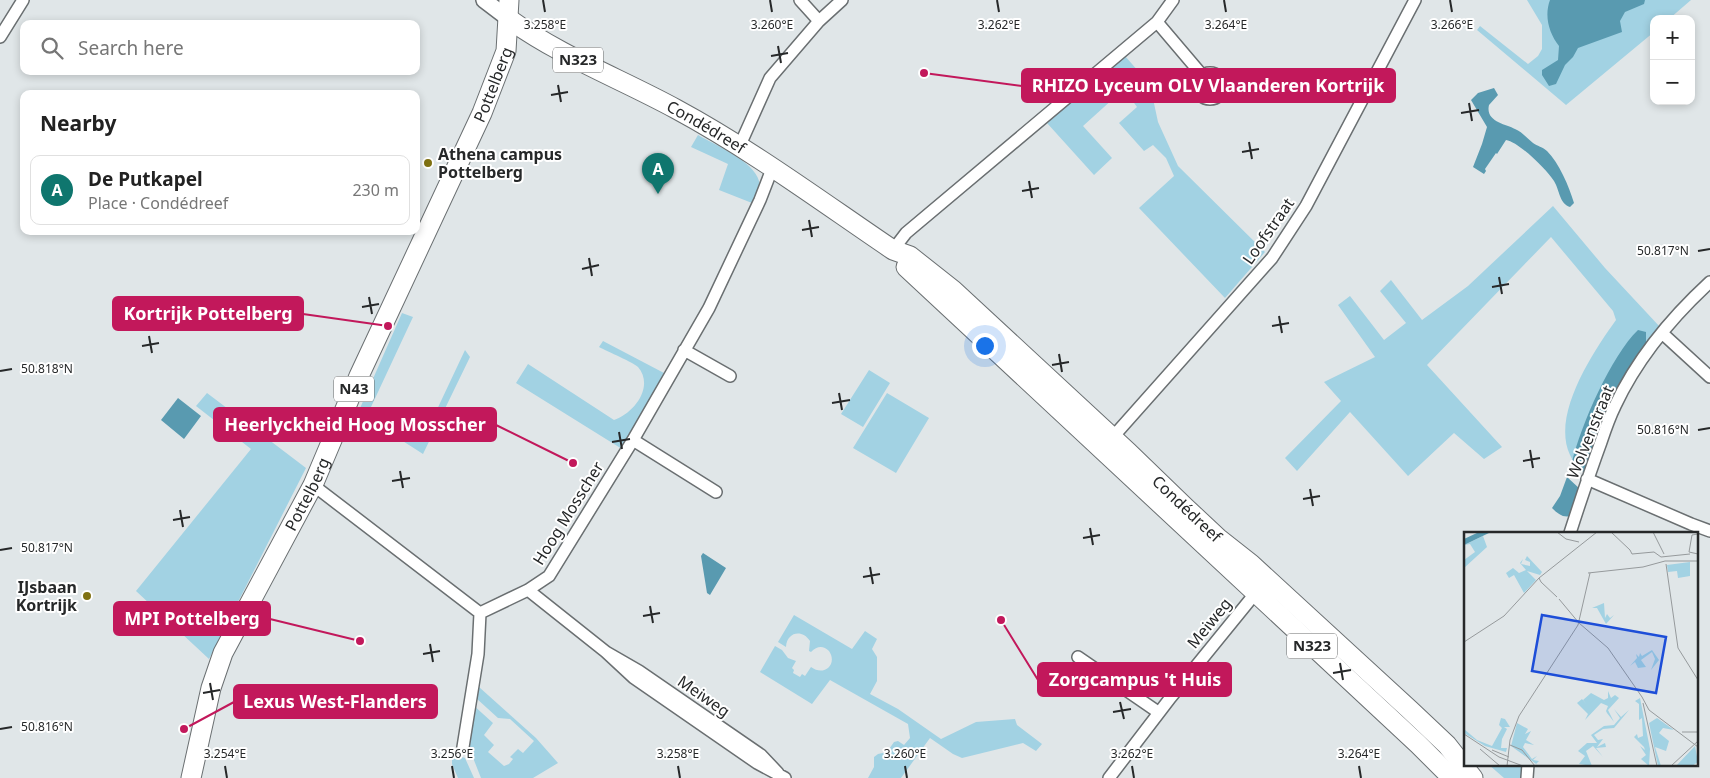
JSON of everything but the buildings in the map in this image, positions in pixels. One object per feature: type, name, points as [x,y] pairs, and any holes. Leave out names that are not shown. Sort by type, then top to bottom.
[{"type":"main road","name":"N43","points":[[509,0],[509,19]]},
{"type":"main road","name":"Condédreef","points":[[509,19],[533,36],[676,109],[740,145],[893,250],[910,256],[953,290],[1255,593],[1418,744],[1452,778]]},
{"type":"main road","name":"Pottelberg","points":[[192,778],[211,688],[223,653],[313,485],[359,376],[482,113],[506,51],[509,19]]},
{"type":"main road","name":"Condédreef","points":[[1105,442],[1267,578],[1447,746],[1473,778]]},
{"type":"street","points":[[0,37],[23,0]]},
{"type":"street","points":[[484,0],[509,19]]},
{"type":"street","points":[[800,0],[819,20]]},
{"type":"street","points":[[740,145],[770,78],[819,20],[842,0]]},
{"type":"street","points":[[893,250],[906,233],[1157,22],[1173,0]]},
{"type":"street","name":"Loofstraat","points":[[1105,442],[1272,258],[1306,206],[1415,0]]},
{"type":"street","points":[[1157,22],[1202,75]]},
{"type":"street","name":"Hoog Mosscher","points":[[480,613],[528,590],[549,576],[633,440],[709,308],[760,200],[772,168]]},
{"type":"street","name":"Wolvenstraat","points":[[1570,532],[1587,479],[1614,407],[1636,369],[1662,333],[1691,299],[1710,282]]},
{"type":"street","points":[[1662,333],[1710,377]]},
{"type":"street","points":[[684,350],[730,376]]},
{"type":"street","points":[[633,440],[716,492]]},
{"type":"street","points":[[1587,479],[1710,531]]},
{"type":"street","points":[[313,485],[480,613],[478,654],[463,747]]},
{"type":"street","name":"Meiweg","points":[[1109,778],[1158,712],[1267,578]]},
{"type":"street","name":"Meiweg","points":[[528,590],[606,652],[639,671],[761,755],[781,776]]},
{"type":"street","points":[[1078,657],[1158,712]]},
{"type":"shaded area","points":[[1527,0],[1691,0],[1674,15],[1650,15],[1650,35],[1566,105],[1477,30],[1480,26],[1528,64],[1538,56],[1542,49],[1542,25]]},
{"type":"shaded area","points":[[1550,0],[1645,0],[1644,4],[1625,12],[1620,21],[1622,32],[1578,48],[1565,65],[1556,84],[1549,86],[1542,75],[1542,70],[1558,60],[1559,46],[1549,24],[1547,12]]},
{"type":"shaded area","points":[[1125,56],[1146,80],[1152,94],[1158,122],[1178,166],[1265,252],[1225,298],[1139,208],[1174,176],[1166,158],[1153,145],[1144,151],[1119,123],[1137,107],[1124,89],[1083,126],[1112,158],[1094,175],[1047,123]]},
{"type":"shaded area","points":[[1494,88],[1498,95],[1489,105],[1490,115],[1497,122],[1520,132],[1551,156],[1569,189],[1574,203],[1570,207],[1564,203],[1554,181],[1545,170],[1525,151],[1512,142],[1506,140],[1485,169],[1484,174],[1473,167],[1487,127],[1471,100],[1478,93]]},
{"type":"shaded area","points":[[698,135],[742,160],[756,174],[759,187],[752,203],[719,190],[728,164],[691,147]]},
{"type":"shaded area","points":[[1553,206],[1605,268],[1660,327],[1632,363],[1611,397],[1585,472],[1574,462],[1570,455],[1566,439],[1566,422],[1577,384],[1596,349],[1616,320],[1613,311],[1551,237],[1427,365],[1502,447],[1484,459],[1454,433],[1408,476],[1350,412],[1297,471],[1285,458],[1341,401],[1324,382],[1375,357],[1338,305],[1350,296],[1384,340],[1406,323],[1380,291],[1391,280],[1422,320],[1468,286]]},
{"type":"shaded area","points":[[402,313],[413,317],[371,407],[380,412],[375,423],[357,415]]},
{"type":"shaded area","points":[[1638,330],[1646,332],[1646,345],[1632,363],[1611,397],[1586,472],[1583,472],[1572,462],[1582,429],[1608,373],[1618,356]]},
{"type":"shaded area","points":[[603,341],[664,373],[622,449],[516,383],[528,364],[614,420],[621,417],[640,399],[644,383],[643,375],[635,365],[599,347]]},
{"type":"shaded area","points":[[465,350],[470,357],[423,454],[384,429],[387,425],[414,438],[418,432],[425,435]]},
{"type":"shaded area","points":[[869,370],[890,383],[863,427],[841,414]]},
{"type":"shaded area","points":[[207,393],[306,468],[209,659],[136,591],[251,449],[196,406]]},
{"type":"shaded area","points":[[887,393],[929,418],[896,473],[853,448]]},
{"type":"shaded area","points":[[178,398],[201,416],[184,439],[161,420]]},
{"type":"shaded area","points":[[1567,477],[1580,489],[1571,516],[1561,515],[1552,508],[1560,496]]},
{"type":"shaded area","points":[[703,553],[726,568],[710,595],[707,593],[701,556]]},
{"type":"shaded area","points":[[794,615],[852,649],[865,631],[877,639],[872,649],[877,657],[877,681],[870,694],[898,709],[941,739],[976,722],[1015,719],[1017,725],[1042,744],[1036,751],[1023,743],[962,758],[930,738],[901,778],[868,778],[874,767],[874,757],[887,752],[894,742],[898,741],[904,745],[910,738],[908,724],[830,680],[812,704],[760,672],[775,646],[782,650],[788,658],[796,661],[792,668],[794,670],[793,673],[800,677],[802,674],[805,676],[811,667],[821,671],[828,668],[831,664],[832,660],[829,651],[820,647],[811,652],[809,651],[810,641],[803,635],[792,635],[786,647],[778,642]]},
{"type":"shaded area","points":[[479,687],[536,738],[558,763],[533,778],[481,778],[468,745],[472,704],[493,723],[484,735],[494,745],[488,752],[504,766],[509,764],[513,759],[510,757],[518,749],[523,753],[534,741],[510,719],[498,718],[476,698]]},
{"type":"shaded area","points":[[459,756],[465,758],[474,778],[458,778],[452,764],[452,758]]},
{"type":"shaded area","points":[[1490,766],[1524,766],[1521,778],[1504,778]]},
{"type":"place","name":"RHIZO Lyceum OLV Vlaanderen Kortrijk","points":[[924,73]]},
{"type":"place","name":"Athena campus Pottelberg","points":[[428,163]]},
{"type":"place","name":"De Putkapel","points":[[658,194]]},
{"type":"place","name":"Kortrijk Pottelberg","points":[[388,326]]},
{"type":"place","name":"Heerlyckheid Hoog Mosscher","points":[[573,463]]},
{"type":"place","name":"IJsbaan Kortrijk","points":[[87,596]]},
{"type":"place","name":"Zorgcampus 't Huis","points":[[1001,620]]},
{"type":"place","name":"MPI Pottelberg","points":[[360,641]]},
{"type":"place","name":"Lexus West-Flanders","points":[[184,729]]}]
